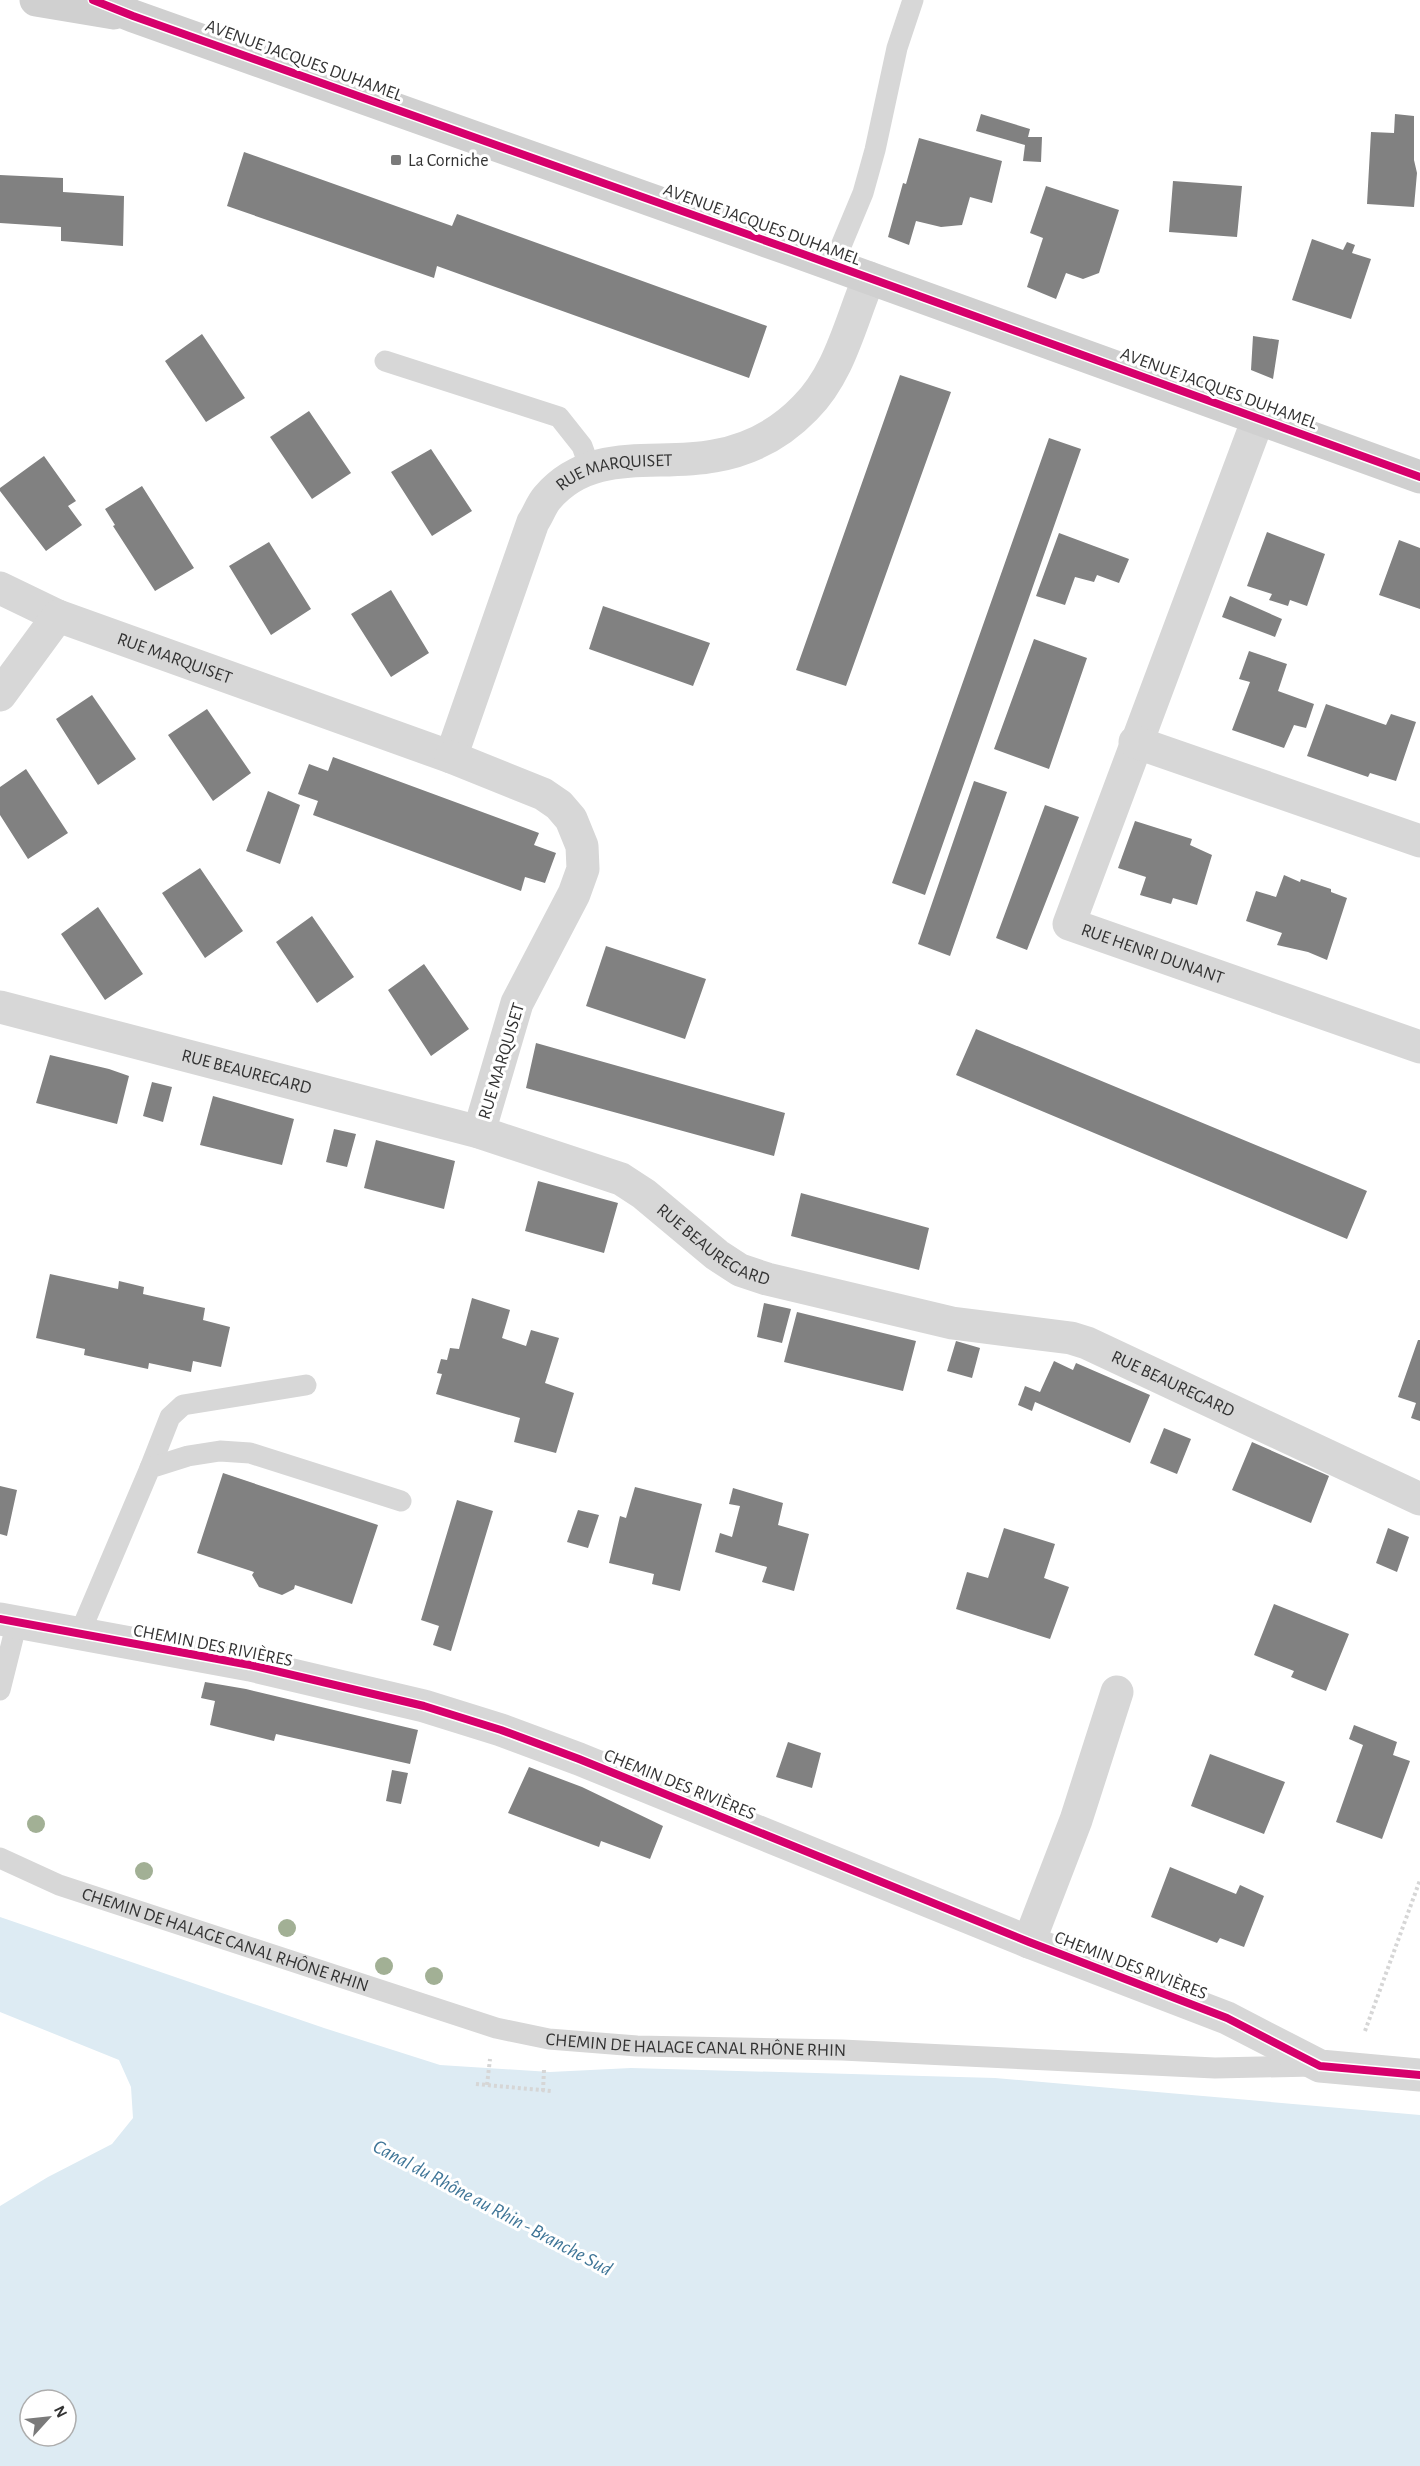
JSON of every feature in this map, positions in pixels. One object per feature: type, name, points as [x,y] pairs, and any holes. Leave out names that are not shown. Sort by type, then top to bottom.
[{"type":"main road","name":"AVENUE JACQUES DUHAMEL","points":[[36,0],[136,8]]},
{"type":"main road","name":"AVENUE JACQUES DUHAMEL","points":[[93,0],[136,8],[211,42],[1420,477]]},
{"type":"street","name":"RUE MARQUISET","points":[[451,757],[534,522],[546,499],[568,480],[590,468],[613,462],[714,456],[751,446],[782,430],[806,407],[826,381],[840,355],[869,278]]},
{"type":"street","name":"RUE HENRI DUNANT","points":[[1258,419],[1135,742],[1069,924],[1420,1047]]},
{"type":"street","name":"RUE MARQUISET","points":[[0,588],[58,616],[451,757],[543,794],[559,805],[571,819],[582,846],[583,869],[574,894],[517,1003],[479,1132]]},
{"type":"street","points":[[0,695],[58,616]]},
{"type":"street","points":[[1135,742],[1420,841]]},
{"type":"street","name":"RUE BEAUREGARD","points":[[0,1007],[479,1132],[621,1179],[644,1194],[717,1255],[740,1270],[767,1279],[952,1323],[1071,1338],[1087,1343],[1420,1498]]},
{"type":"street","name":"CHEMIN DES RIVIÈRES","points":[[9,1621],[250,1665],[424,1706],[501,1730],[590,1763],[1029,1942],[1227,2018],[1336,2067]]},
{"type":"street","points":[[1029,1942],[1076,1821],[1117,1692]]},
{"type":"street","name":"CHEMIN DE HALAGE CANAL RHÔNE RHIN","points":[[1336,2067],[1420,2075]]},
{"type":"lane","points":[[833,265],[863,193],[875,150],[897,48],[914,0]]},
{"type":"lane","points":[[385,361],[559,417],[582,446],[590,468]]},
{"type":"lane","points":[[79,1635],[170,1417],[183,1405],[306,1385]]},
{"type":"lane","points":[[150,1468],[188,1456],[220,1451],[250,1453],[401,1501]]},
{"type":"lane","points":[[0,1690],[9,1621]]},
{"type":"lane","name":"CHEMIN DE HALAGE CANAL RHÔNE RHIN","points":[[0,1858],[59,1885],[496,2028],[549,2040],[637,2046],[842,2050],[1215,2068],[1336,2067]]},
{"type":"path","points":[[1336,2067],[1420,1880]]},
{"type":"path","points":[[476,2084],[550,2091]]},
{"type":"water","name":"Canal du Rhône au Rhin - Branche Sud","points":[[0,1917],[324,2028],[440,2065],[550,2072],[631,2068],[995,2078],[1420,2115],[1420,2466],[0,2466],[0,2206],[48,2177],[112,2144],[133,2118],[131,2087],[119,2060],[0,2012]]},
{"type":"building","points":[[981,114],[1030,129],[1028,137],[1042,137],[1041,162],[1023,161],[1025,145],[976,131]]},
{"type":"building","points":[[1395,114],[1414,116],[1414,160],[1417,173],[1414,207],[1367,204],[1371,132],[1394,133]]},
{"type":"building","points":[[919,138],[1002,161],[992,203],[970,197],[962,225],[941,227],[916,221],[909,245],[888,237],[903,183],[906,184]]},
{"type":"building","points":[[244,152],[452,226],[457,214],[767,326],[749,378],[437,266],[434,278],[227,206]]},
{"type":"building","points":[[0,175],[63,178],[63,192],[124,196],[123,246],[61,241],[61,227],[0,223]]},
{"type":"building","points":[[1173,181],[1242,186],[1237,237],[1169,232]]},
{"type":"building","points":[[1046,186],[1119,210],[1099,273],[1083,279],[1066,273],[1056,299],[1027,287],[1043,238],[1030,233]]},
{"type":"building","points":[[1312,239],[1343,250],[1347,242],[1355,245],[1352,253],[1371,259],[1351,319],[1292,300]]},
{"type":"building","points":[[202,334],[245,398],[206,422],[165,361]]},
{"type":"building","points":[[1253,336],[1279,340],[1273,379],[1251,370]]},
{"type":"building","points":[[900,375],[951,392],[846,686],[796,670]]},
{"type":"building","points":[[309,411],[351,473],[312,499],[270,437]]},
{"type":"building","points":[[1049,438],[1081,449],[925,895],[892,883]]},
{"type":"building","points":[[431,449],[472,511],[432,536],[391,472]]},
{"type":"building","points":[[44,456],[76,501],[68,506],[82,525],[46,551],[0,491],[0,488]]},
{"type":"building","points":[[142,486],[194,568],[155,591],[113,526],[115,525],[105,509]]},
{"type":"building","points":[[1267,532],[1325,554],[1307,606],[1290,600],[1288,606],[1269,600],[1272,594],[1247,586]]},
{"type":"building","points":[[1059,533],[1129,559],[1119,583],[1097,575],[1094,582],[1075,577],[1065,605],[1036,596]]},
{"type":"building","points":[[1399,540],[1420,548],[1420,609],[1379,595]]},
{"type":"building","points":[[269,542],[311,609],[271,635],[229,566]]},
{"type":"building","points":[[391,590],[429,653],[391,677],[351,614]]},
{"type":"building","points":[[1230,596],[1282,619],[1275,637],[1222,617]]},
{"type":"building","points":[[603,606],[710,643],[693,686],[589,649]]},
{"type":"building","points":[[1034,639],[1087,658],[1049,769],[994,749]]},
{"type":"building","points":[[1249,651],[1287,664],[1278,691],[1314,704],[1306,728],[1294,725],[1284,748],[1232,730],[1250,682],[1239,679]]},
{"type":"building","points":[[92,695],[136,759],[98,785],[56,719]]},
{"type":"building","points":[[1326,704],[1386,725],[1391,714],[1416,722],[1396,781],[1370,773],[1368,777],[1307,756]]},
{"type":"building","points":[[207,709],[251,773],[213,801],[168,735]]},
{"type":"building","points":[[333,757],[539,833],[534,845],[556,853],[545,883],[525,877],[521,891],[313,815],[318,801],[298,794],[309,764],[328,771]]},
{"type":"building","points":[[26,769],[68,833],[28,859],[0,815],[0,787]]},
{"type":"building","points":[[974,781],[1007,792],[950,956],[918,944]]},
{"type":"building","points":[[268,791],[300,805],[280,864],[246,851]]},
{"type":"building","points":[[1045,805],[1079,817],[1027,950],[996,938]]},
{"type":"building","points":[[1135,821],[1192,839],[1190,845],[1212,855],[1197,905],[1173,898],[1171,904],[1140,895],[1146,877],[1118,868]]},
{"type":"building","points":[[200,868],[243,931],[205,958],[162,893]]},
{"type":"building","points":[[1284,875],[1300,882],[1301,879],[1331,889],[1331,892],[1347,898],[1327,960],[1308,952],[1277,945],[1282,933],[1246,921],[1256,891],[1276,897]]},
{"type":"building","points":[[98,907],[143,974],[105,1000],[61,934]]},
{"type":"building","points":[[312,916],[354,977],[317,1003],[276,942]]},
{"type":"building","points":[[606,946],[706,979],[685,1039],[586,1006]]},
{"type":"building","points":[[424,964],[469,1029],[431,1056],[388,990]]},
{"type":"building","points":[[976,1029],[1367,1191],[1347,1239],[956,1075]]},
{"type":"building","points":[[536,1043],[785,1113],[774,1156],[526,1088]]},
{"type":"building","points":[[50,1055],[129,1076],[117,1124],[36,1103]]},
{"type":"building","points":[[152,1082],[172,1087],[163,1122],[143,1116]]},
{"type":"building","points":[[213,1096],[294,1119],[282,1165],[200,1145]]},
{"type":"building","points":[[334,1129],[356,1134],[347,1167],[326,1162]]},
{"type":"building","points":[[376,1140],[455,1161],[444,1209],[364,1188]]},
{"type":"building","points":[[538,1181],[618,1203],[604,1253],[525,1231]]},
{"type":"building","points":[[801,1193],[929,1228],[919,1270],[791,1236]]},
{"type":"building","points":[[50,1274],[118,1289],[119,1281],[144,1287],[143,1294],[205,1308],[203,1320],[230,1327],[221,1367],[193,1361],[191,1372],[149,1363],[148,1369],[84,1355],[85,1349],[36,1338]]},
{"type":"building","points":[[472,1298],[510,1310],[502,1338],[526,1346],[531,1330],[559,1338],[545,1383],[574,1393],[556,1453],[514,1442],[520,1418],[436,1394],[442,1374],[437,1373],[441,1359],[447,1360],[450,1348],[459,1349]]},
{"type":"building","points":[[764,1303],[791,1309],[782,1343],[757,1337]]},
{"type":"building","points":[[797,1312],[916,1341],[903,1391],[784,1362]]},
{"type":"building","points":[[1418,1340],[1420,1340],[1420,1421],[1411,1418],[1416,1403],[1398,1397]]},
{"type":"building","points":[[956,1341],[980,1348],[972,1378],[947,1371]]},
{"type":"building","points":[[1054,1361],[1073,1370],[1076,1363],[1150,1395],[1130,1443],[1035,1402],[1032,1411],[1018,1405],[1025,1386],[1040,1392]]},
{"type":"building","points":[[1164,1428],[1191,1439],[1177,1474],[1150,1463]]},
{"type":"building","points":[[1252,1442],[1329,1476],[1311,1523],[1232,1490]]},
{"type":"building","points":[[223,1473],[378,1525],[352,1604],[295,1585],[294,1589],[282,1595],[259,1587],[252,1575],[254,1572],[197,1553]]},
{"type":"building","points":[[0,1486],[17,1490],[7,1536],[0,1534]]},
{"type":"building","points":[[635,1487],[702,1504],[680,1591],[652,1584],[654,1574],[609,1563],[620,1516],[626,1518]]},
{"type":"building","points":[[733,1488],[783,1503],[778,1525],[809,1534],[794,1591],[762,1582],[767,1567],[715,1552],[720,1533],[732,1537],[740,1506],[729,1504]]},
{"type":"building","points":[[457,1500],[493,1511],[451,1651],[433,1645],[439,1626],[421,1620]]},
{"type":"building","points":[[578,1510],[599,1515],[588,1548],[567,1542]]},
{"type":"building","points":[[1004,1528],[1055,1544],[1044,1578],[1069,1587],[1050,1639],[956,1609],[967,1572],[988,1578]]},
{"type":"building","points":[[1388,1528],[1409,1537],[1397,1572],[1376,1563]]},
{"type":"building","points":[[1274,1604],[1349,1634],[1326,1691],[1291,1677],[1294,1671],[1254,1655]]},
{"type":"building","points":[[205,1682],[246,1689],[418,1730],[410,1764],[276,1734],[274,1741],[210,1725],[215,1701],[201,1698]]},
{"type":"building","points":[[1354,1725],[1397,1742],[1393,1755],[1410,1761],[1382,1839],[1336,1822],[1363,1745],[1349,1739]]},
{"type":"building","points":[[788,1742],[821,1753],[812,1788],[776,1777]]},
{"type":"building","points":[[1210,1754],[1285,1782],[1264,1834],[1191,1806]]},
{"type":"building","points":[[529,1767],[582,1787],[663,1826],[650,1859],[601,1841],[599,1847],[508,1813]]},
{"type":"building","points":[[392,1770],[408,1773],[401,1804],[386,1801]]},
{"type":"building","points":[[1170,1867],[1236,1894],[1240,1885],[1264,1896],[1244,1947],[1220,1938],[1217,1943],[1151,1917]]},
{"type":"cycle path","points":[[93,0],[1420,477]]},
{"type":"cycle path","points":[[0,1619],[250,1665],[424,1706],[501,1730],[579,1759],[1029,1942],[1227,2018],[1320,2066],[1420,2075]]},
{"type":"place","name":"La Corniche","points":[[396,160]]}]
